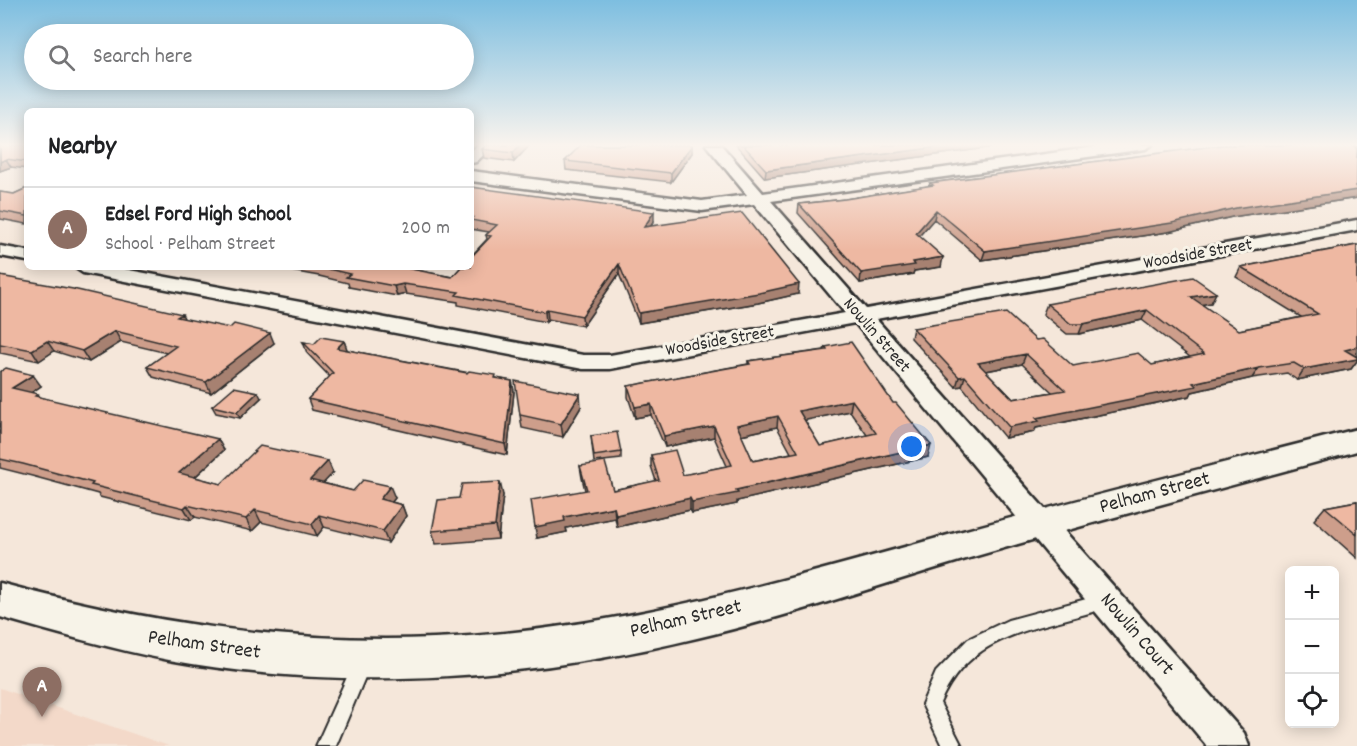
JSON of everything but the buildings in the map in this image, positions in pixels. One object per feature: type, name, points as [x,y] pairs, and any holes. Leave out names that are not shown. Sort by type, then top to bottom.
[{"type":"street","points":[[500,180],[688,205],[759,200],[903,180]]},
{"type":"street","name":"Nowlin Street","points":[[742,180],[1040,525]]},
{"type":"street","name":"Woodside Street","points":[[98,270],[582,362],[610,362],[1357,225]]},
{"type":"street","points":[[0,251],[24,255]]},
{"type":"street","name":"Pelham Street","points":[[0,600],[111,632],[212,650],[299,657],[364,659],[482,655],[579,644],[697,621],[1040,525],[1353,445]]},
{"type":"street","name":"Nowlin Court","points":[[1040,525],[1231,746]]},
{"type":"lane","points":[[952,746],[931,705],[942,678],[975,645],[1008,628],[1106,601]]},
{"type":"lane","points":[[326,746],[364,659]]},
{"type":"shaded area","points":[[0,688],[169,746],[0,746]]},
{"type":"place","name":"Edsel Ford High School","points":[[42,717]]}]
